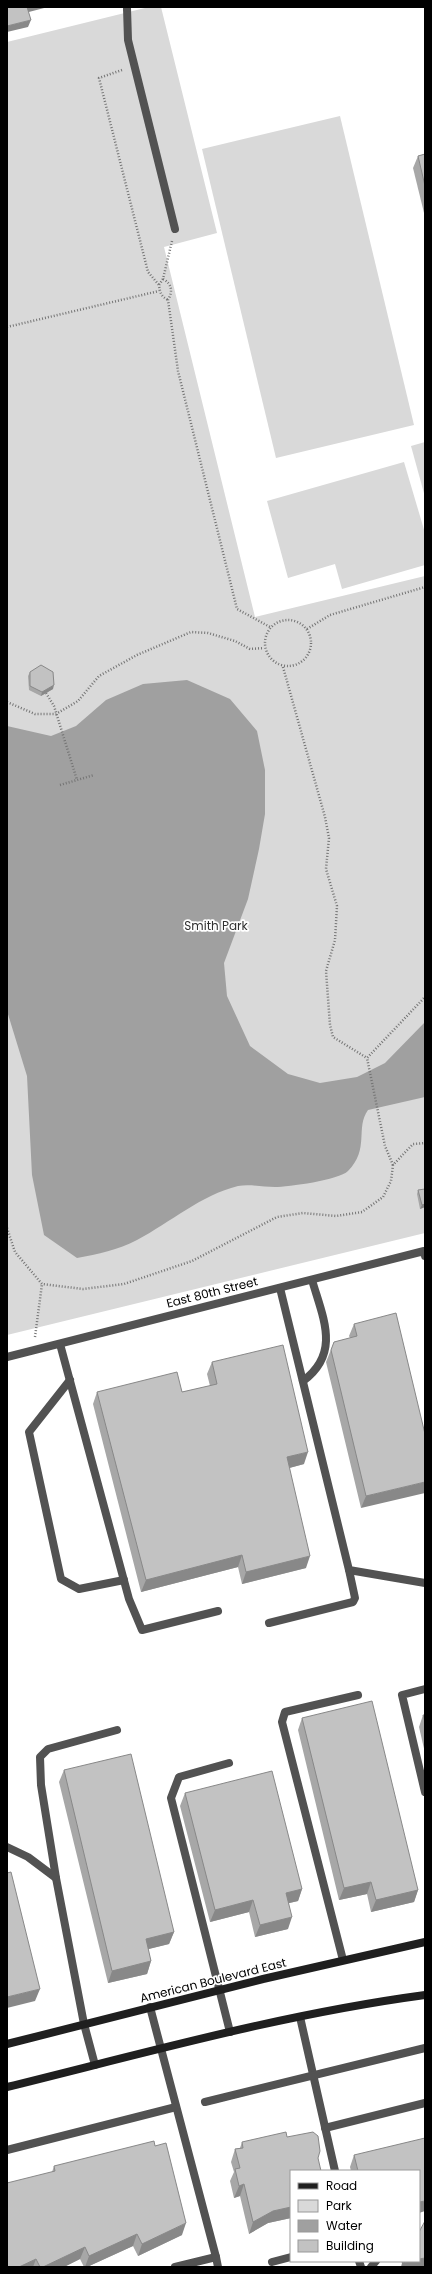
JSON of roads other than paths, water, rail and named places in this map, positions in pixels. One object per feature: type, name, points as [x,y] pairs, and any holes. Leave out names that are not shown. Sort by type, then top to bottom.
[{"type":"main road","name":"American Boulevard East","points":[[7,2044],[219,1990],[425,1942]]},
{"type":"main road","points":[[7,2087],[230,2032],[382,2001],[425,1995]]},
{"type":"street","points":[[127,7],[128,40],[175,229]]},
{"type":"street","name":"East 80th Street","points":[[7,1357],[312,1280],[424,1254]]},
{"type":"street","points":[[303,1381],[315,1372],[328,1341],[312,1280]]},
{"type":"street","points":[[269,1624],[353,1602],[355,1598],[280,1288]]},
{"type":"street","points":[[60,1344],[124,1580],[142,1630],[218,1611]]},
{"type":"street","points":[[70,1380],[29,1432],[61,1580],[79,1589],[124,1580]]},
{"type":"street","points":[[349,1570],[425,1583]]},
{"type":"street","points":[[425,1689],[402,1695],[425,1792]]},
{"type":"street","points":[[343,1960],[282,1722],[286,1712],[358,1695]]},
{"type":"street","points":[[95,2065],[84,2024],[56,1878],[41,1785],[40,1757],[48,1749],[117,1730]]},
{"type":"street","points":[[229,1763],[179,1777],[171,1798],[230,2032]]},
{"type":"street","points":[[7,1847],[28,1857],[56,1878]]},
{"type":"street","points":[[150,2008],[218,2267]]},
{"type":"street","points":[[300,2017],[335,2170]]},
{"type":"street","points":[[205,2102],[425,2048]]},
{"type":"street","points":[[325,2128],[425,2103]]},
{"type":"street","points":[[7,2150],[176,2107]]},
{"type":"street","points":[[175,2267],[216,2257]]},
{"type":"street","points":[[272,2262],[290,2257]]},
{"type":"water","points":[[187,680],[230,699],[257,731],[265,770],[265,814],[259,849],[248,899],[224,963],[227,996],[250,1046],[288,1074],[320,1083],[357,1077],[385,1063],[425,1022],[425,1097],[368,1110],[362,1124],[361,1147],[359,1155],[355,1163],[343,1174],[324,1180],[291,1186],[275,1187],[243,1185],[224,1190],[199,1202],[137,1240],[108,1251],[77,1258],[44,1235],[32,1175],[27,1076],[7,1011],[7,726],[51,736],[76,726],[106,700],[143,684]]},
{"type":"park label","name":"Smith Park","points":[[216,925]]}]
